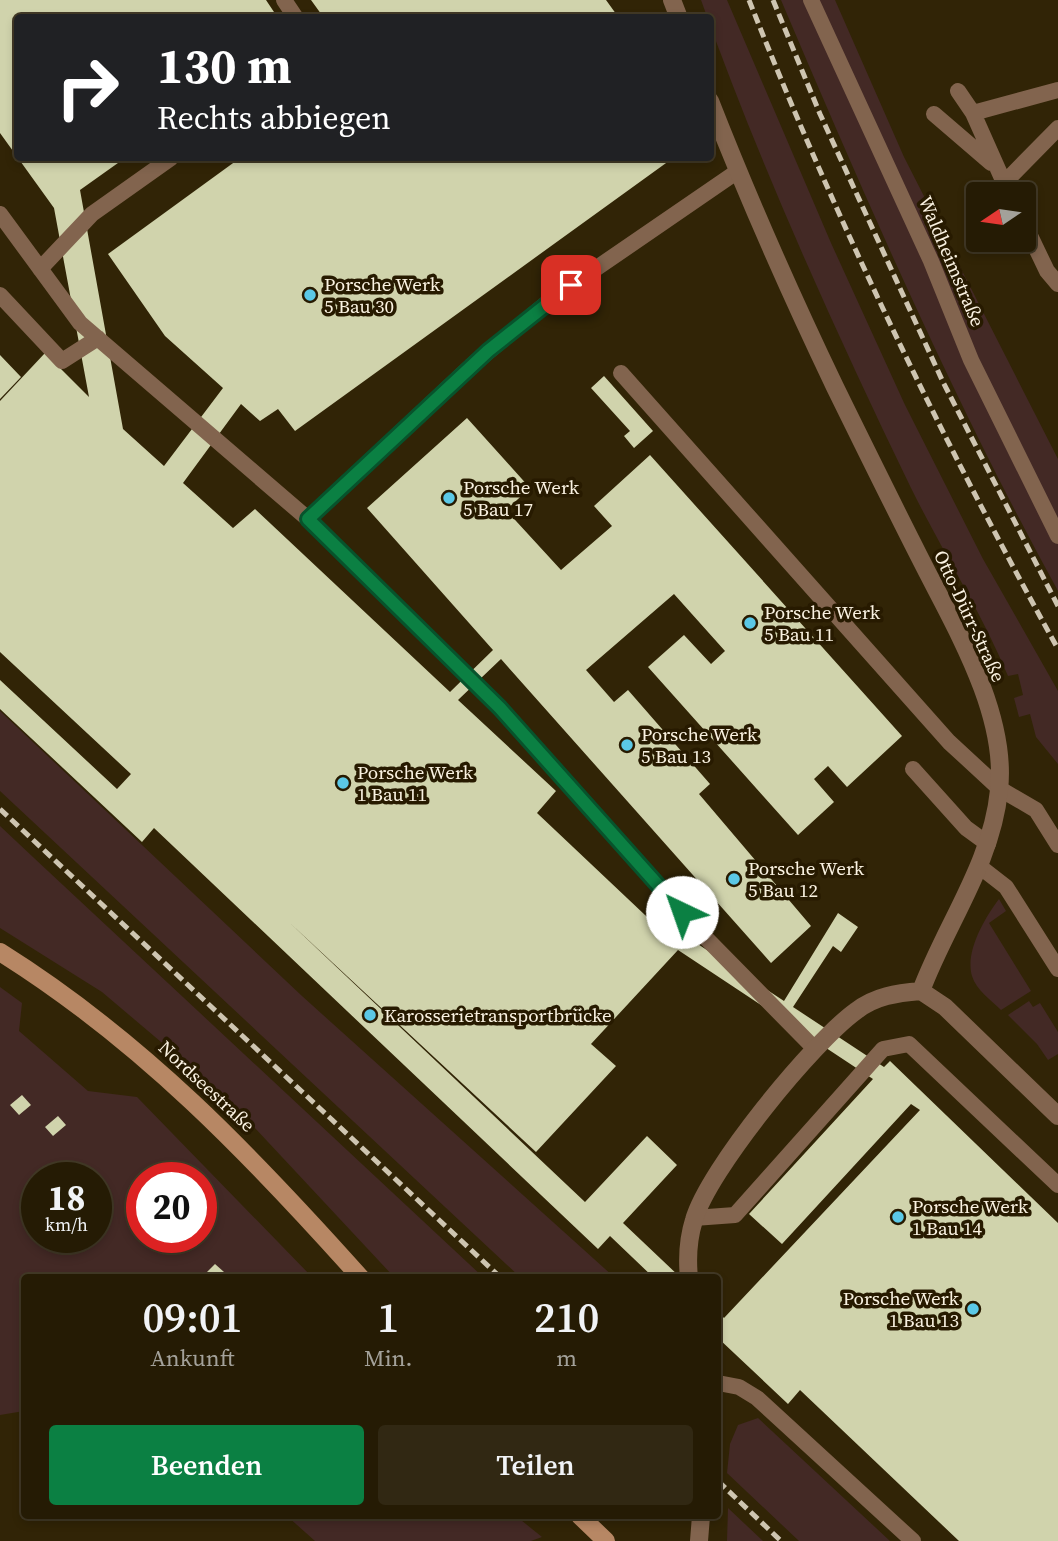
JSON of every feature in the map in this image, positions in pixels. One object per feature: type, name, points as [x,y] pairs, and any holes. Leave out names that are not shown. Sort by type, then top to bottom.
[{"type":"main road","name":"Nordseestraße","points":[[0,952],[76,1002],[191,1097],[259,1164],[358,1274]]},
{"type":"main road","points":[[583,1519],[606,1541]]},
{"type":"street","name":"Otto-Dürr-Straße","points":[[714,111],[738,172],[836,389],[965,647],[988,706],[997,750],[1000,789],[988,844],[939,945],[921,992]]},
{"type":"street","points":[[689,1274],[687,1253],[694,1218],[722,1166],[814,1048],[856,1010],[880,997],[921,992],[945,1007],[1058,1116]]},
{"type":"street","points":[[699,1541],[701,1519]]},
{"type":"lane","name":"Waldheimstraße","points":[[811,0],[931,261],[971,360],[1058,536]]},
{"type":"lane","points":[[973,113],[1058,90]]},
{"type":"lane","points":[[958,91],[973,113],[1003,182]]},
{"type":"lane","points":[[934,114],[996,167]]},
{"type":"lane","points":[[1012,182],[1058,128]]},
{"type":"lane","points":[[40,269],[92,214],[167,161]]},
{"type":"lane","points":[[308,519],[471,366],[531,316],[607,260],[738,172]]},
{"type":"lane","points":[[0,214],[80,323],[308,519],[500,708],[701,932],[814,1048]]},
{"type":"lane","points":[[1036,248],[1047,271],[1058,285]]},
{"type":"lane","points":[[0,295],[62,361],[98,338]]},
{"type":"lane","points":[[621,373],[949,742],[1000,789],[1036,810],[1058,845]]},
{"type":"lane","points":[[913,769],[966,828],[988,844]]},
{"type":"lane","points":[[979,866],[1006,887],[1058,969]]},
{"type":"lane","points":[[694,1218],[735,1215],[883,1049],[909,1044],[1058,1185]]},
{"type":"lane","points":[[721,1384],[738,1387],[757,1398],[913,1541]]},
{"type":"shaded area","points":[[701,0],[727,0],[831,243],[905,405],[983,559],[1058,691],[1058,764],[1036,737],[1030,714],[1019,717],[1014,698],[1023,695],[1018,674],[1008,676],[986,628],[911,488],[854,368],[747,123],[714,34],[714,14],[706,14]]},
{"type":"shaded area","points":[[781,0],[835,0],[904,157],[1058,459],[1058,591],[947,373],[878,225]]},
{"type":"shaded area","points":[[0,711],[302,996],[611,1274],[517,1274],[0,791]]},
{"type":"shaded area","points":[[0,826],[480,1274],[391,1274],[226,1097],[102,992],[0,928]]},
{"type":"shaded area","points":[[999,899],[1006,911],[989,923],[1031,991],[1001,1010],[977,986],[971,967],[977,936]]},
{"type":"shaded area","points":[[0,987],[22,1003],[19,1031],[88,1091],[137,1097],[200,1162],[126,1162],[126,1253],[217,1253],[217,1179],[309,1274],[21,1274],[21,1412],[0,1415]]},
{"type":"shaded area","points":[[1029,1001],[1033,1007],[1040,1003],[1058,1032],[1058,1054],[1048,1060],[1037,1044],[1008,1015]]},
{"type":"shaded area","points":[[758,1418],[890,1541],[799,1541],[727,1473],[730,1444],[738,1425]]},
{"type":"shaded area","points":[[728,1508],[763,1541],[727,1541]]},
{"type":"shaded area","points":[[290,1519],[520,1519],[542,1537],[531,1541],[315,1541]]},
{"type":"building","points":[[0,0],[266,0],[275,14],[14,14],[14,152],[0,133]]},
{"type":"building","points":[[311,0],[606,0],[616,14],[321,14]]},
{"type":"building","points":[[20,161],[121,161],[80,190],[123,429],[164,466],[223,388],[165,336],[108,254],[236,161],[669,161],[295,431],[278,409],[260,421],[241,404],[183,483],[233,528],[255,509],[450,692],[493,650],[367,508],[467,418],[530,488],[506,510],[561,570],[612,526],[594,506],[650,455],[902,736],[847,787],[828,766],[814,779],[834,802],[798,835],[648,667],[684,635],[711,664],[725,651],[674,594],[586,670],[614,702],[628,690],[710,784],[699,794],[811,926],[771,963],[501,659],[458,700],[556,791],[537,813],[663,932],[669,925],[784,1001],[838,913],[858,927],[841,952],[833,946],[793,1007],[884,1067],[890,1061],[1058,1223],[1058,1541],[959,1541],[800,1390],[788,1404],[721,1341],[721,1315],[724,1318],[920,1110],[911,1104],[782,1244],[749,1214],[873,1079],[678,950],[591,1044],[616,1066],[536,1152],[290,923],[585,1202],[647,1136],[677,1165],[623,1223],[677,1274],[650,1274],[610,1236],[598,1249],[154,828],[142,842],[0,709],[0,680],[117,789],[131,774],[0,652],[0,401],[45,353],[89,397],[54,208]]},
{"type":"building","points":[[0,355],[21,377],[0,399]]},
{"type":"building","points":[[604,376],[653,431],[634,448],[624,436],[630,431],[591,388]]},
{"type":"building","points":[[22,1095],[31,1105],[19,1115],[10,1105]]},
{"type":"building","points":[[58,1116],[66,1125],[53,1136],[45,1127]]},
{"type":"building","points":[[215,1264],[224,1272],[222,1274],[205,1274]]},
{"type":"railway","points":[[749,0],[818,166],[893,330],[973,491],[1058,649]]},
{"type":"railway","points":[[773,0],[820,114],[943,382],[1058,606]]},
{"type":"railway","points":[[0,809],[497,1274]]},
{"type":"railway","points":[[721,1484],[781,1541]]},
{"type":"place","name":"Porsche Werk 5 Bau 30","points":[[310,295]]},
{"type":"place","name":"Porsche Werk 5 Bau 17","points":[[449,498]]},
{"type":"place","name":"Porsche Werk 5 Bau 11","points":[[750,623]]},
{"type":"place","name":"Porsche Werk 5 Bau 13","points":[[627,745]]},
{"type":"place","name":"Porsche Werk 1 Bau 11","points":[[343,783]]},
{"type":"place","name":"Porsche Werk 5 Bau 12","points":[[734,879]]},
{"type":"place","name":"Karosserietransportbrücke","points":[[370,1015]]},
{"type":"place","name":"Porsche Werk 1 Bau 14","points":[[898,1217]]},
{"type":"place","name":"Porsche Werk 1 Bau 13","points":[[973,1309]]},
{"type":"route","points":[[571,285],[488,351],[308,519],[500,708],[682,912]]}]
